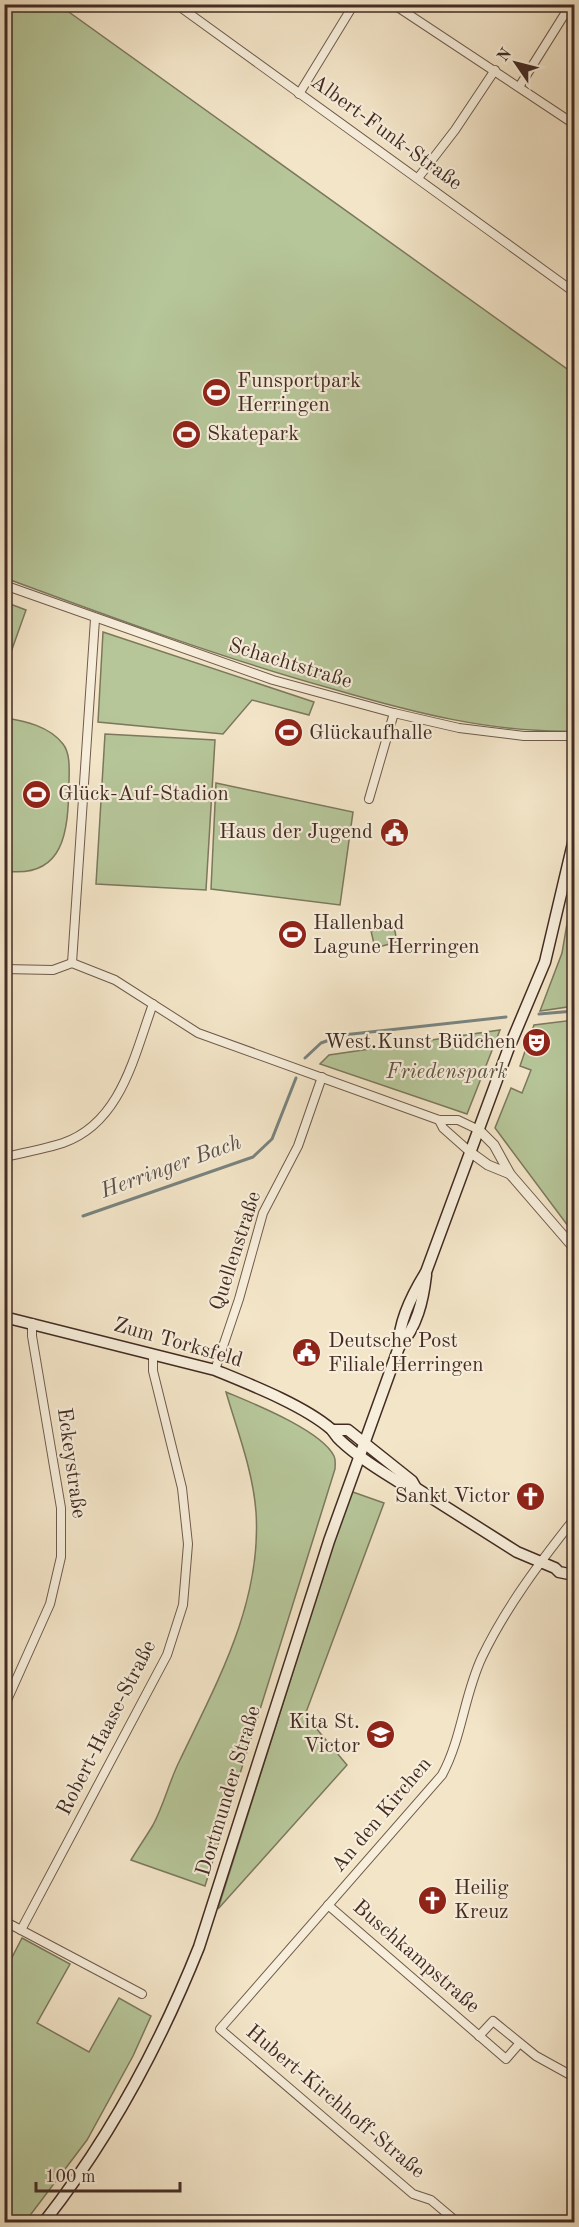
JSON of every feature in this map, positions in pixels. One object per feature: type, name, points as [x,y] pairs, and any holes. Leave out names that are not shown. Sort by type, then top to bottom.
[{"type":"main road","name":"Dortmunder Straße","points":[[44,2223],[96,2151],[133,2090],[175,2007],[214,1906],[329,1541],[399,1347],[401,1328],[417,1287],[426,1272],[513,1038],[545,962],[574,839]]},
{"type":"main road","name":"Zum Torksfeld","points":[[4,1317],[215,1370],[282,1400],[332,1430],[338,1439],[359,1456],[408,1488],[416,1488],[412,1481],[364,1442],[348,1431],[332,1430]]},
{"type":"main road","points":[[416,1488],[505,1545],[538,1563],[555,1568],[574,1568]]},
{"type":"main road","points":[[555,1568],[559,1572],[574,1575]]},
{"type":"street","name":"Albert-Funk-Straße","points":[[176,4],[574,292]]},
{"type":"street","points":[[299,94],[354,4]]},
{"type":"street","points":[[393,4],[574,124]]},
{"type":"street","points":[[519,87],[571,4]]},
{"type":"street","points":[[418,178],[455,130],[495,70]]},
{"type":"street","name":"Schachtstraße","points":[[4,585],[273,680],[394,713],[459,728],[524,736],[574,736]]},
{"type":"street","points":[[72,963],[95,619]]},
{"type":"street","points":[[369,799],[394,713]]},
{"type":"street","points":[[4,969],[53,970],[72,963],[115,980],[198,1033],[439,1120],[458,1120],[479,1130],[495,1145],[510,1174],[574,1248]]},
{"type":"street","points":[[4,1158],[64,1143],[83,1134],[102,1119],[124,1083],[153,1004]]},
{"type":"street","name":"Quellenstraße","points":[[215,1370],[239,1299],[263,1213],[298,1146],[322,1077]]},
{"type":"street","points":[[439,1120],[443,1128],[470,1152],[488,1165],[510,1174]]},
{"type":"street","name":"Eckeystraße","points":[[4,1707],[50,1604],[61,1557],[61,1508],[32,1336],[32,1323]]},
{"type":"street","name":"Robert-Haase-Straße","points":[[21,1930],[167,1655],[183,1605],[188,1544],[182,1488],[153,1371],[153,1356]]},
{"type":"street","name":"An den Kirchen","points":[[220,2029],[442,1775],[454,1749],[482,1658],[538,1563],[574,1519]]},
{"type":"street","name":"Buschkampstraße","points":[[328,1905],[506,2059],[519,2044]]},
{"type":"street","points":[[4,1921],[142,1994]]},
{"type":"street","name":"Buschkampstraße","points":[[479,2036],[493,2021],[519,2044],[574,2077]]},
{"type":"street","name":"Hubert-Kirchhoff-Straße","points":[[220,2029],[413,2194],[431,2200],[458,2223]]},
{"type":"green space","points":[[5,4],[59,5],[574,374],[574,731],[543,731],[482,725],[392,706],[209,651],[5,578]]},
{"type":"green space","points":[[4,602],[26,610],[5,669]]},
{"type":"green space","points":[[103,632],[314,702],[309,715],[252,700],[223,734],[98,722]]},
{"type":"green space","name":"Glück-Auf-Stadion","points":[[5,718],[28,723],[51,733],[66,748],[68,758],[67,819],[59,848],[51,859],[40,867],[25,871],[5,871]]},
{"type":"green space","points":[[105,734],[215,740],[206,890],[96,884]]},
{"type":"green space","points":[[216,783],[353,812],[340,905],[211,889]]},
{"type":"green space","points":[[574,882],[574,1006],[540,1011],[562,953]]},
{"type":"green space","points":[[394,926],[397,942],[375,948],[371,931]]},
{"type":"green space","points":[[574,1020],[574,1234],[495,1128],[511,1088],[522,1093],[531,1070],[520,1066],[534,1025]]},
{"type":"green space","name":"Friedenspark","points":[[500,1030],[467,1114],[320,1064],[329,1055]]},
{"type":"green space","points":[[226,1392],[301,1427],[327,1446],[334,1456],[335,1469],[205,1886],[131,1860],[157,1817],[175,1770],[222,1672],[244,1610],[252,1578],[256,1546],[256,1512],[252,1481]]},
{"type":"green space","points":[[350,1491],[384,1503],[305,1715],[347,1765],[218,1909]]},
{"type":"green space","points":[[22,1938],[70,1964],[37,2023],[89,2052],[119,1998],[151,2016],[133,2056],[87,2140],[25,2222],[5,2222],[5,1971]]},
{"type":"waterway","name":"Herringer Bach","points":[[539,1014],[574,1011]]},
{"type":"waterway","name":"Herringer Bach","points":[[305,1058],[321,1043],[343,1035],[506,1017]]},
{"type":"waterway","name":"Herringer Bach","points":[[83,1216],[253,1157],[272,1139],[296,1078]]},
{"type":"place","name":"Funsportpark Herringen","points":[[216,393]]},
{"type":"place","name":"Skatepark","points":[[186,434]]},
{"type":"place","name":"Glückaufhalle","points":[[288,733]]},
{"type":"place","name":"Glück-Auf-Stadion","points":[[37,794]]},
{"type":"place","name":"Haus der Jugend","points":[[394,832]]},
{"type":"place","name":"Hallenbad Lagune Herringen","points":[[292,935]]},
{"type":"place","name":"West.Kunst Büdchen","points":[[537,1042]]},
{"type":"place","name":"Deutsche Post Filiale Herringen","points":[[307,1353]]},
{"type":"place","name":"Sankt Victor","points":[[531,1496]]},
{"type":"place","name":"Kita St. Victor","points":[[381,1734]]},
{"type":"place","name":"Heilig Kreuz","points":[[433,1900]]}]
